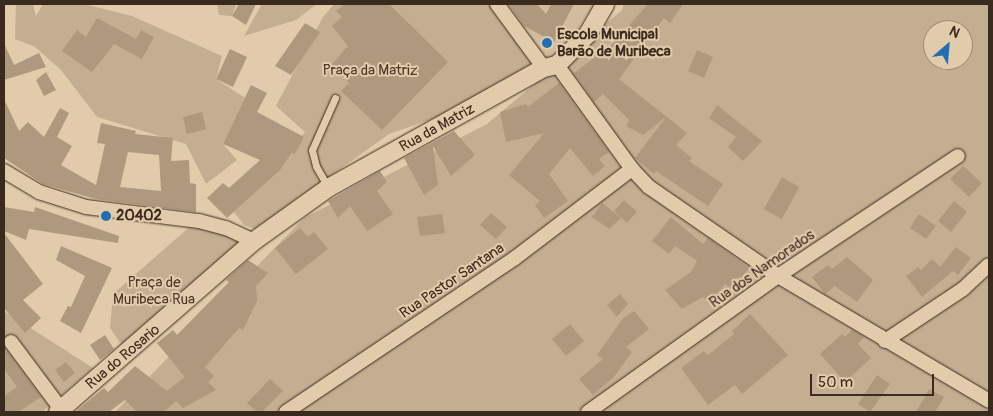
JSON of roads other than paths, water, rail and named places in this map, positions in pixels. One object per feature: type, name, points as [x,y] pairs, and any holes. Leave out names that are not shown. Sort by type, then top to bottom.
[{"type":"street","points":[[497,4],[632,169],[649,187],[778,276],[989,401]]},
{"type":"street","name":"Rua da Matriz","points":[[254,241],[328,188],[550,67],[588,34],[606,4]]},
{"type":"street","name":"Rua dos Namorados","points":[[588,412],[778,276],[958,156]]},
{"type":"street","name":"Rua Pastor Santana","points":[[286,412],[515,258],[632,169]]},
{"type":"street","points":[[4,171],[39,192],[86,207],[199,220],[226,228],[254,241]]},
{"type":"street","name":"Rua do Rosario","points":[[60,411],[254,241]]},
{"type":"street","points":[[885,341],[964,289],[989,265]]},
{"type":"street","points":[[11,342],[60,411]]},
{"type":"lane","points":[[328,188],[316,166],[312,150],[334,98]]},
{"type":"place","name":"Escola Municipal Barão de Muribeca","points":[[547,43]]},
{"type":"place","name":"20402","points":[[106,216]]},
{"type":"park label","name":"Praça da Matriz","points":[[370,71]]},
{"type":"park label","name":"Praça de Muribeca Rua","points":[[154,290]]}]
